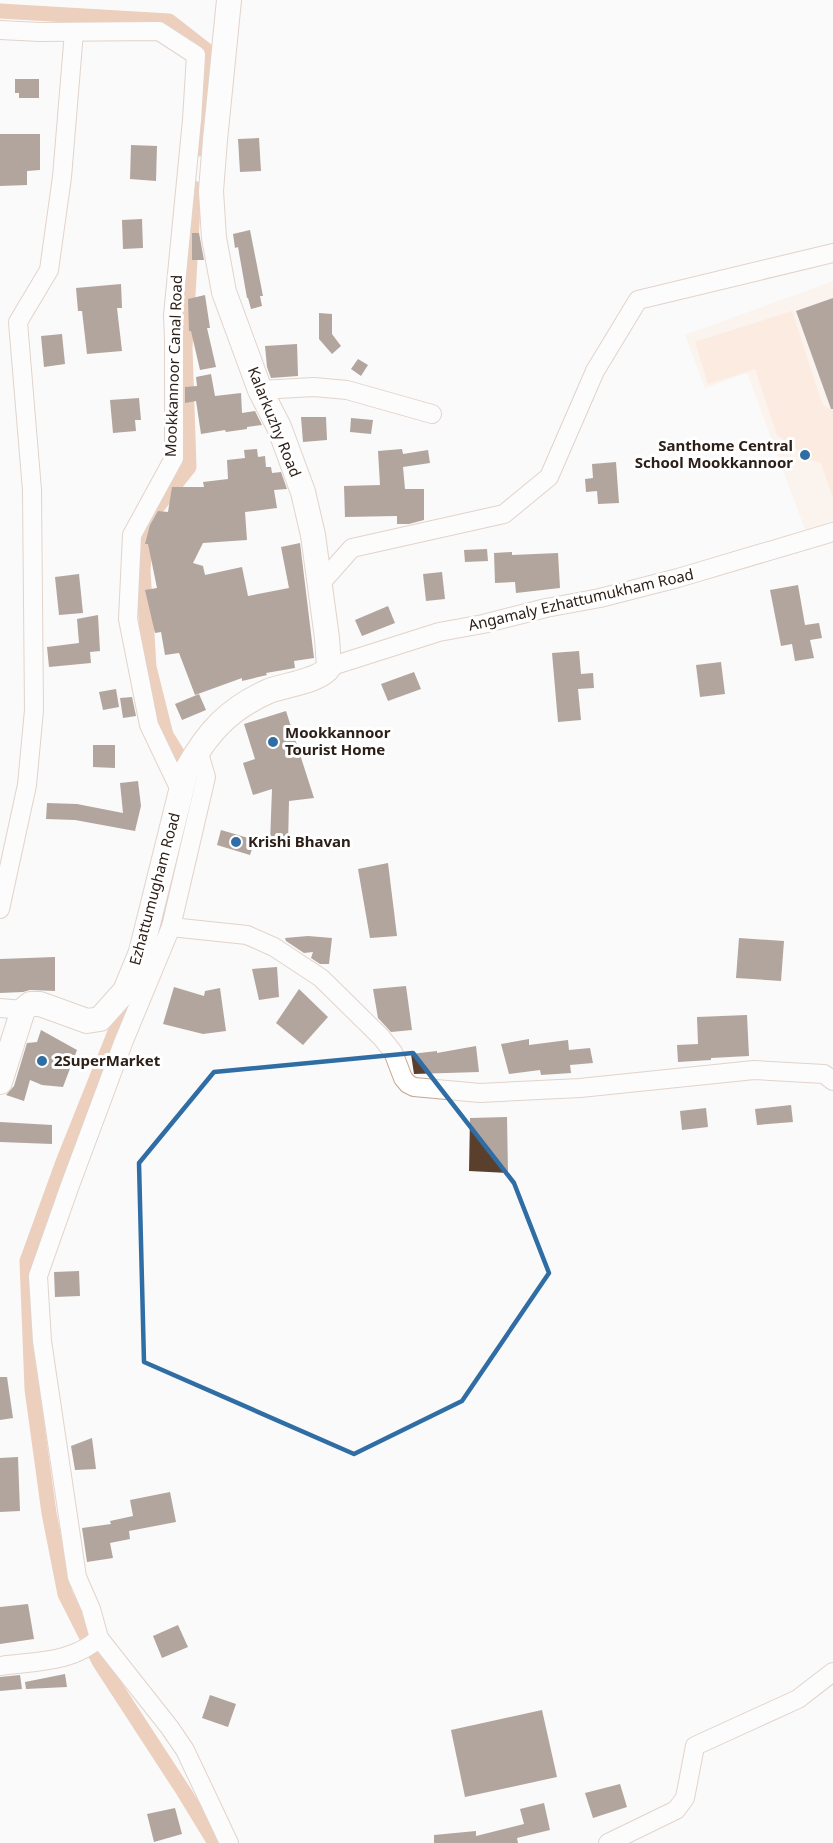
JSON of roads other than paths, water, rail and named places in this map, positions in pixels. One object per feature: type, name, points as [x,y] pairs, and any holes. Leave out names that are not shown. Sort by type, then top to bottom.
[{"type":"main road","name":"Kalarkuzhy Road","points":[[229,0],[211,191],[214,238],[224,292],[260,390],[279,427],[303,492],[313,535],[329,667]]},
{"type":"main road","points":[[188,770],[217,725],[236,710],[269,691],[322,674],[329,667]]},
{"type":"main road","name":"Ezhattumugham Road","points":[[0,1082],[11,1009],[40,1004],[87,1021],[93,1021],[100,1019],[125,991],[141,952],[188,770]]},
{"type":"street","name":"Mookkannoor Canal Road","points":[[0,30],[159,31],[196,55],[192,120],[172,315],[174,459],[132,535],[128,619],[149,725],[188,770]]},
{"type":"street","points":[[0,909],[27,785],[34,710],[32,490],[18,322],[49,270],[62,177],[74,32]]},
{"type":"street","points":[[320,584],[352,548],[504,514],[549,477],[595,370],[638,300],[833,254]]},
{"type":"street","points":[[260,390],[303,387],[336,389],[432,414]]},
{"type":"street","name":"Angamaly Ezhattumukham Road","points":[[329,667],[439,632],[600,598],[678,578],[833,532]]},
{"type":"street","points":[[188,770],[206,777],[171,927],[123,1043],[38,1276],[42,1341],[76,1566],[91,1609],[94,1643],[170,1728],[185,1750],[229,1843]]},
{"type":"street","points":[[171,927],[247,935],[274,947],[321,978],[381,1037],[393,1052],[403,1078],[414,1087],[480,1093],[580,1088],[754,1070],[824,1074],[833,1081]]},
{"type":"street","points":[[0,1666],[66,1658],[94,1643]]},
{"type":"street","points":[[608,1843],[676,1810],[684,1798],[695,1746],[798,1699],[833,1672]]},
{"type":"waterway","points":[[0,11],[169,21],[210,53],[198,149]]},
{"type":"waterway","points":[[187,769],[166,735],[149,667],[143,570],[147,520],[189,467],[185,348],[194,188]]},
{"type":"waterway","points":[[154,937],[163,916],[196,783],[192,778]]},
{"type":"waterway","points":[[131,992],[63,1162],[27,1261],[32,1389],[49,1513],[65,1594],[100,1663],[215,1843]]},
{"type":"place","name":"Santhome Central School Mookkannoor","points":[[805,455]]},
{"type":"place","name":"Mookkannoor Tourist Home","points":[[273,742]]},
{"type":"place","name":"Krishi Bhavan","points":[[236,842]]},
{"type":"place","name":"2SuperMarket","points":[[42,1061]]}]
